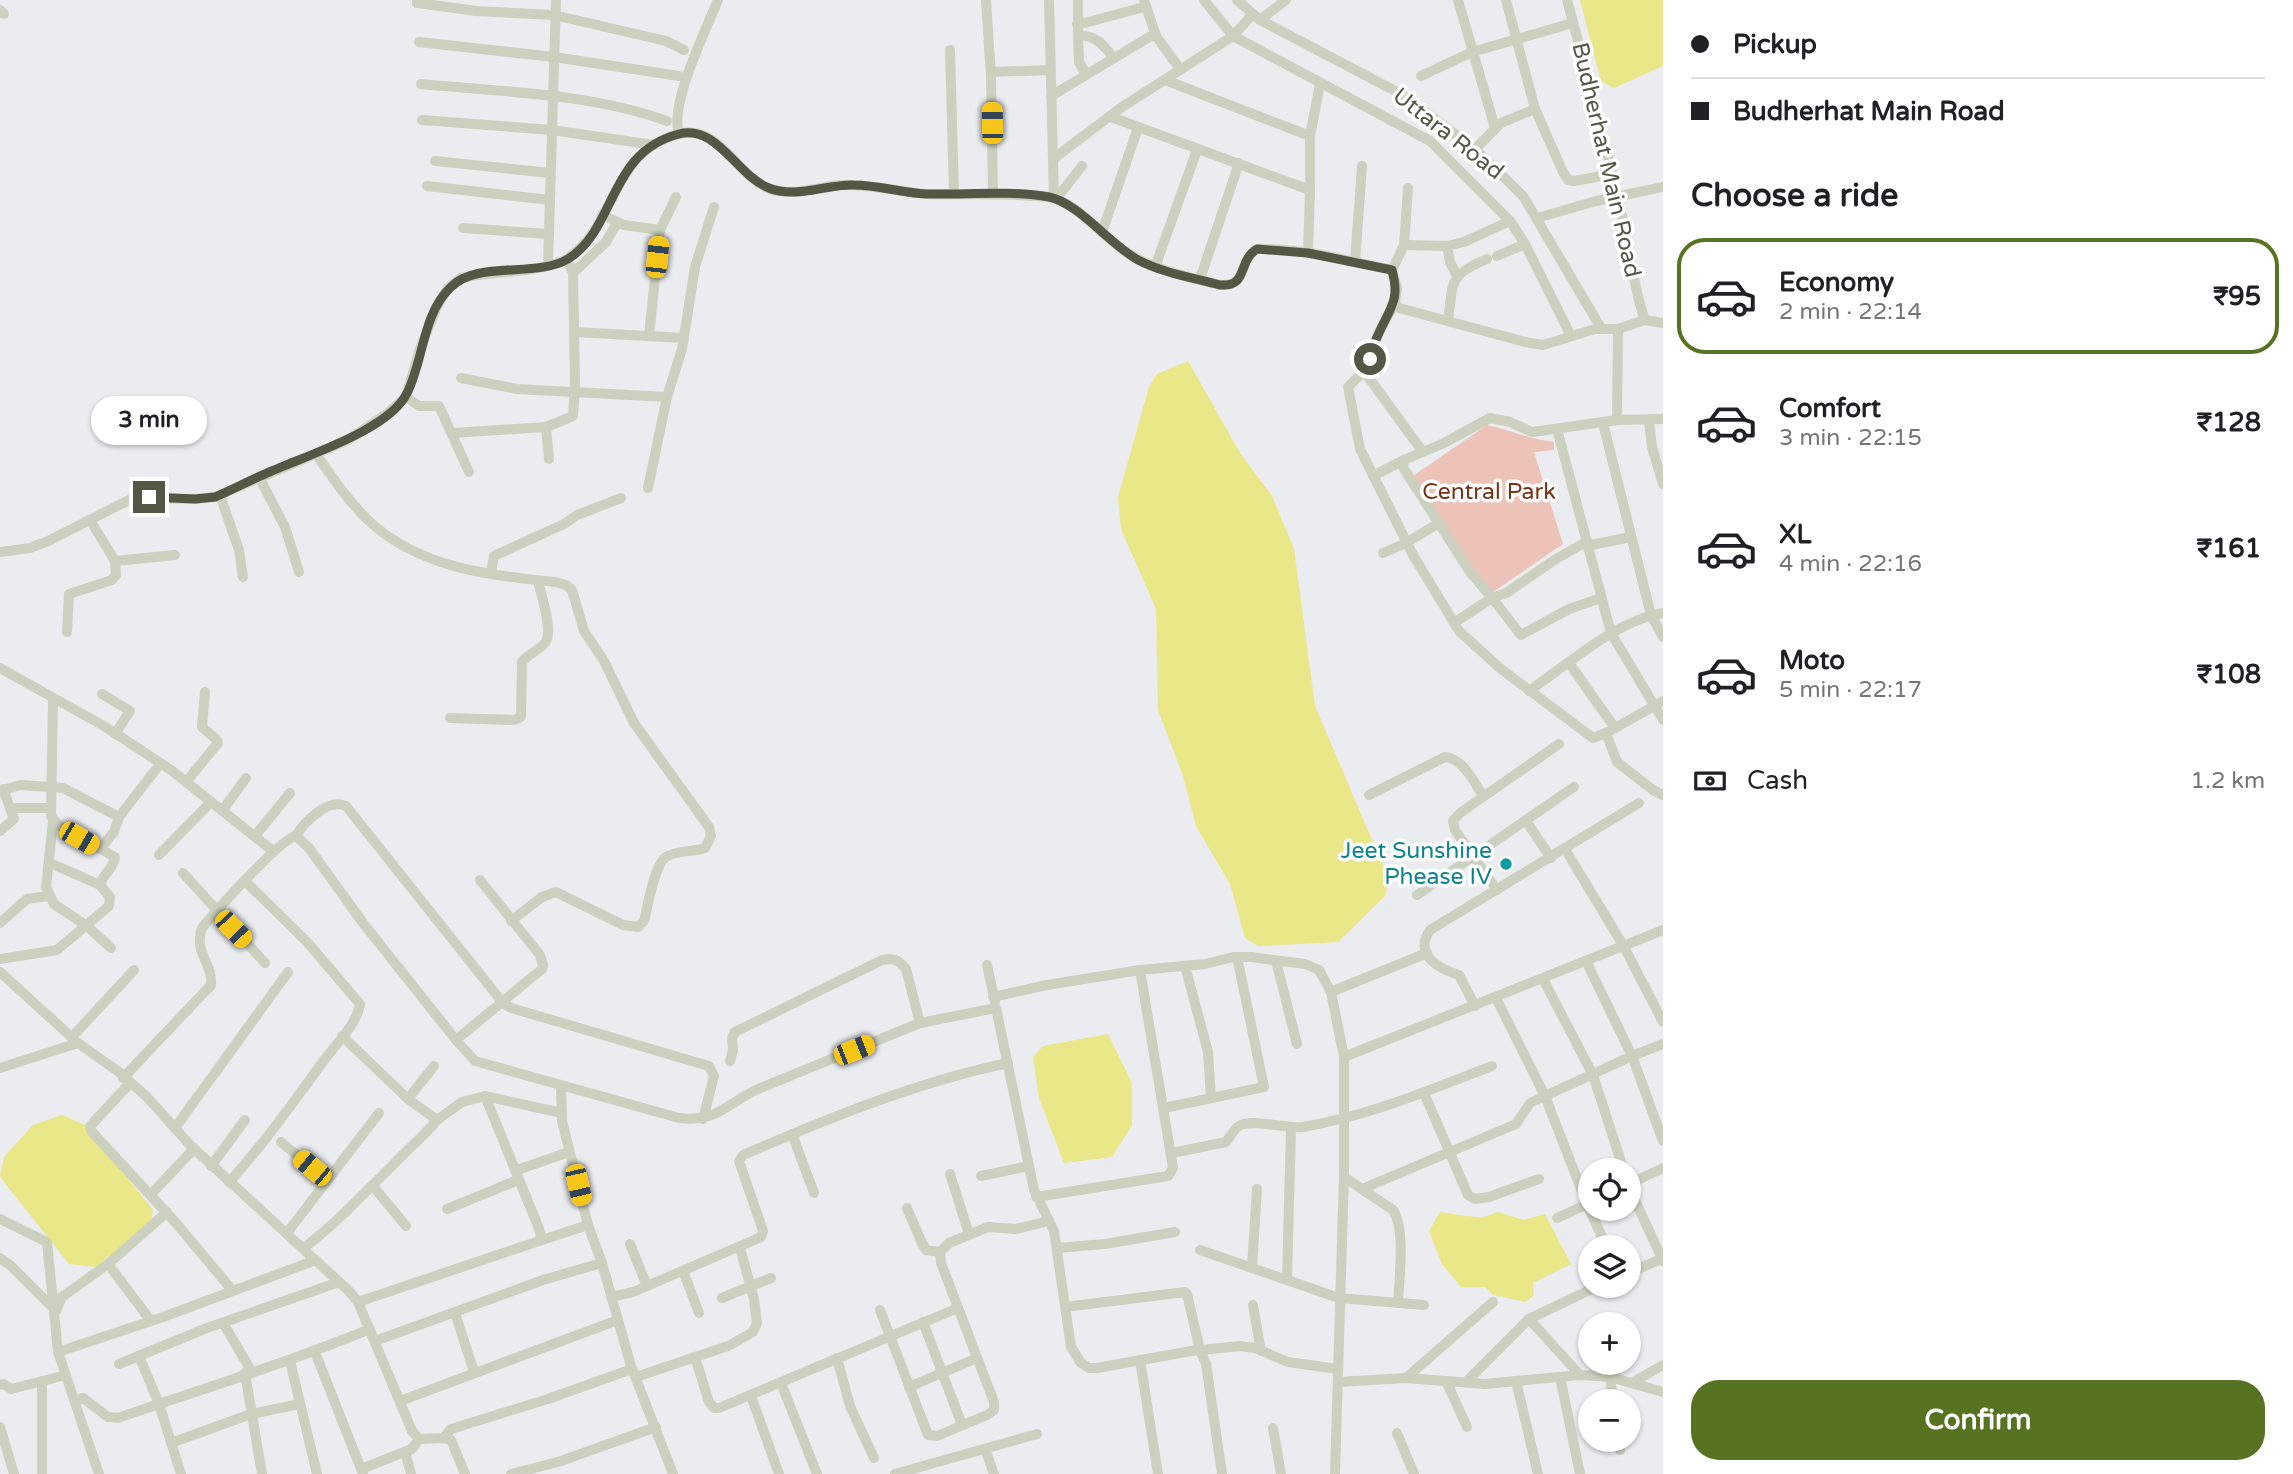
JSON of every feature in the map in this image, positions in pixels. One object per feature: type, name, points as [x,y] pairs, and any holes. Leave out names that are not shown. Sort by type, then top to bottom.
[{"type":"street","points":[[417,0],[417,3],[476,11],[554,15],[666,41],[684,50]]},
{"type":"street","points":[[548,265],[556,0]]},
{"type":"street","points":[[679,134],[676,122],[687,77],[718,0]]},
{"type":"street","points":[[986,0],[991,72],[993,194]]},
{"type":"street","points":[[1049,0],[1055,198]]},
{"type":"street","points":[[1078,0],[1079,62],[1086,74]]},
{"type":"street","points":[[1205,0],[1233,36],[1430,141],[1510,221],[1525,244],[1571,336]]},
{"type":"street","name":"Uttara Road","points":[[1237,0],[1256,18],[1403,95],[1475,149],[1515,187],[1537,218],[1594,330]]},
{"type":"street","points":[[1053,159],[1122,107],[1206,55],[1256,18],[1286,0]]},
{"type":"street","points":[[1458,0],[1495,128]]},
{"type":"street","points":[[1506,0],[1535,109],[1568,180],[1613,174]]},
{"type":"street","name":"Budherhat Main Road","points":[[1567,0],[1595,99],[1645,320]]},
{"type":"street","points":[[1078,30],[1144,3],[1156,36],[1180,69]]},
{"type":"street","points":[[1421,76],[1472,52],[1573,23]]},
{"type":"street","points":[[1078,30],[1094,36],[1113,57]]},
{"type":"street","points":[[1051,96],[1113,57],[1151,36],[1156,36]]},
{"type":"street","points":[[419,42],[554,57],[679,76]]},
{"type":"street","points":[[950,50],[954,194]]},
{"type":"street","points":[[991,72],[1050,70]]},
{"type":"street","points":[[1165,80],[1310,136]]},
{"type":"street","points":[[421,84],[618,106],[667,121]]},
{"type":"street","points":[[1308,253],[1310,136],[1320,84]]},
{"type":"street","points":[[1475,149],[1501,123],[1535,109]]},
{"type":"street","points":[[1111,117],[1310,190]]},
{"type":"street","points":[[422,120],[552,131],[654,145]]},
{"type":"street","points":[[1102,232],[1138,128]]},
{"type":"street","points":[[0,552],[30,548],[132,498],[195,499],[224,504],[259,477],[348,440],[406,397],[428,327],[448,288],[461,278],[567,260],[585,243],[625,171],[645,151],[679,134],[689,133],[711,139],[745,174],[770,189],[788,192],[855,185],[912,193],[1055,198],[1071,207],[1125,251],[1155,267],[1231,285],[1236,283],[1251,253],[1257,249],[1308,253],[1392,270]]},
{"type":"street","points":[[1155,267],[1197,150]]},
{"type":"street","points":[[435,160],[551,173]]},
{"type":"street","points":[[1200,279],[1239,163]]},
{"type":"street","points":[[1055,198],[1082,166]]},
{"type":"street","points":[[1354,262],[1362,166]]},
{"type":"street","points":[[427,186],[550,200]]},
{"type":"street","points":[[1537,218],[1663,187]]},
{"type":"street","points":[[1408,188],[1404,245],[1392,270],[1397,288],[1395,303],[1378,334],[1368,364],[1367,378],[1423,452]]},
{"type":"street","points":[[649,336],[660,230],[676,197]]},
{"type":"street","points":[[648,488],[667,397],[684,338],[695,267],[713,207]]},
{"type":"street","points":[[602,215],[617,223],[660,230]]},
{"type":"street","points":[[1404,245],[1447,246],[1464,242],[1510,221]]},
{"type":"street","points":[[573,272],[606,242],[617,223]]},
{"type":"street","points":[[463,228],[549,234]]},
{"type":"street","points":[[1448,320],[1457,276],[1467,267],[1525,244]]},
{"type":"street","points":[[1447,246],[1450,262],[1457,276]]},
{"type":"street","points":[[453,433],[545,427],[573,416],[573,272],[567,260]]},
{"type":"street","points":[[1395,303],[1408,312],[1543,345],[1594,330],[1618,329],[1645,320],[1663,323]]},
{"type":"street","points":[[1616,420],[1618,329]]},
{"type":"street","points":[[575,332],[684,338]]},
{"type":"street","points":[[1368,364],[1348,387],[1360,449],[1373,477],[1394,548],[1460,631],[1495,664],[1591,736],[1596,737],[1611,731],[1658,704]]},
{"type":"street","points":[[461,378],[517,389],[667,397]]},
{"type":"street","points":[[406,397],[419,406],[439,406],[469,472]]},
{"type":"street","points":[[1373,477],[1490,418],[1510,422],[1532,432],[1616,420],[1663,419]]},
{"type":"street","points":[[1649,421],[1652,447],[1663,484]]},
{"type":"street","points":[[1603,423],[1651,615],[1663,637]]},
{"type":"street","points":[[545,427],[549,459]]},
{"type":"street","points":[[1556,429],[1611,633],[1658,704],[1663,720]]},
{"type":"street","points":[[316,453],[356,508],[393,539],[445,565],[566,585],[572,590],[584,631],[604,661],[634,723],[671,777],[703,817],[711,836],[705,848],[675,853],[663,859],[644,921],[639,927],[623,925],[556,892],[542,897],[511,921]]},
{"type":"street","points":[[1404,460],[1403,467],[1470,572],[1521,635],[1569,609],[1601,598]]},
{"type":"street","points":[[259,477],[285,527],[299,572]]},
{"type":"street","points":[[491,573],[494,556],[564,524],[577,515],[621,498]]},
{"type":"street","points":[[224,504],[239,550],[243,577]]},
{"type":"street","points":[[67,632],[69,594],[112,580],[116,575],[115,561],[90,520]]},
{"type":"street","points":[[1394,548],[1439,523]]},
{"type":"street","points":[[1454,623],[1492,598],[1506,593],[1548,564],[1586,544],[1631,537]]},
{"type":"street","points":[[115,561],[175,555]]},
{"type":"street","points":[[450,718],[514,720],[521,717],[522,662],[546,642],[548,636],[548,623],[538,581]]},
{"type":"street","points":[[1530,691],[1611,633],[1651,615],[1663,613]]},
{"type":"street","points":[[1569,663],[1611,731],[1617,762],[1663,795]]},
{"type":"street","points":[[0,668],[115,734],[160,764],[273,851]]},
{"type":"street","points":[[186,782],[218,743],[202,727],[205,692]]},
{"type":"street","points":[[102,694],[130,711],[115,734]]},
{"type":"street","points":[[54,700],[51,786],[53,821],[46,887],[48,896],[54,904],[88,926],[111,948]]},
{"type":"street","points":[[1497,890],[1455,830],[1453,821],[1483,796],[1559,744]]},
{"type":"street","points":[[1369,795],[1445,757],[1460,763],[1483,796]]},
{"type":"street","points":[[100,849],[114,832],[119,817],[160,764]]},
{"type":"street","points":[[222,811],[246,778]]},
{"type":"street","points":[[0,831],[14,819],[2,790],[20,785],[63,788],[119,817]]},
{"type":"street","points":[[1417,895],[1574,787]]},
{"type":"street","points":[[255,836],[290,793]]},
{"type":"street","points":[[159,855],[211,802]]},
{"type":"street","points":[[296,836],[306,821],[330,805],[339,803],[346,806],[503,1003],[512,1008],[709,1066],[714,1076],[703,1119]]},
{"type":"street","points":[[1475,1006],[1459,975],[1439,969],[1427,953],[1423,946],[1430,930],[1639,803]]},
{"type":"street","points":[[11,808],[51,808]]},
{"type":"street","points":[[53,821],[114,855],[116,860],[100,885]]},
{"type":"street","points":[[1526,821],[1550,858]]},
{"type":"street","points":[[232,1290],[167,1212],[90,1127],[211,985],[211,976],[198,941],[202,928],[290,836],[296,836],[309,848],[344,898],[475,1061],[679,1118],[703,1119],[722,1111],[742,1096],[920,1023],[1047,985],[1237,957],[1306,964],[1319,970],[1331,992],[1344,1057],[1344,1177],[1335,1474]]},
{"type":"street","points":[[1564,849],[1623,945],[1663,1022]]},
{"type":"street","points":[[0,959],[57,950],[109,906],[110,897],[100,885],[50,863]]},
{"type":"street","points":[[183,873],[265,963]]},
{"type":"street","points":[[456,1040],[503,1003],[542,969],[543,965],[540,956],[480,880]]},
{"type":"street","points":[[229,1182],[262,1146],[342,1036],[360,1004],[307,942],[245,881]]},
{"type":"street","points":[[0,923],[27,899],[48,896]]},
{"type":"street","points":[[1344,1057],[1663,930]]},
{"type":"street","points":[[1331,992],[1427,953]]},
{"type":"street","points":[[1164,1108],[1264,1087],[1237,957]]},
{"type":"street","points":[[730,1061],[735,1032],[881,960],[892,958],[901,962],[906,969],[920,1023]]},
{"type":"street","points":[[1276,961],[1297,1044]]},
{"type":"street","points":[[1586,961],[1632,1056],[1663,1140]]},
{"type":"street","points":[[986,965],[1036,1197],[1054,1231],[1071,1347],[1082,1363],[1089,1368],[1097,1368],[1200,1350],[1240,1346],[1288,1362],[1338,1369]]},
{"type":"street","points":[[1185,966],[1208,1052],[1211,1098]]},
{"type":"street","points":[[0,1068],[75,1040],[134,970]]},
{"type":"street","points":[[1036,1197],[1168,1176],[1173,1168],[1140,970]]},
{"type":"street","points":[[0,972],[75,1040],[119,1072],[211,1166],[287,1233],[358,1302],[412,1431],[419,1439]]},
{"type":"street","points":[[176,1128],[288,972]]},
{"type":"street","points":[[1543,979],[1593,1074],[1620,1158]]},
{"type":"street","points":[[1496,998],[1545,1096],[1578,1181]]},
{"type":"street","points":[[342,1036],[408,1099],[437,1120]]},
{"type":"street","points":[[1362,1189],[1516,1124],[1530,1103],[1663,1044]]},
{"type":"street","points":[[611,1297],[647,1286],[761,1237],[763,1231],[739,1161],[743,1155],[792,1134],[958,1074],[1008,1063]]},
{"type":"street","points":[[408,1099],[434,1066]]},
{"type":"street","points":[[1172,1153],[1226,1142],[1238,1126],[1246,1122],[1292,1128],[1343,1120],[1424,1093],[1492,1066]]},
{"type":"street","points":[[561,1086],[562,1113],[569,1152],[588,1225],[634,1373],[673,1474]]},
{"type":"street","points":[[1424,1093],[1468,1195],[1475,1199],[1489,1197],[1539,1179]]},
{"type":"street","points":[[303,1248],[336,1223],[395,1162],[420,1141],[437,1120],[462,1102],[485,1096],[562,1113]]},
{"type":"street","points":[[485,1096],[519,1175],[540,1232],[539,1241]]},
{"type":"street","points":[[287,1233],[379,1113]]},
{"type":"street","points":[[211,1166],[245,1121]]},
{"type":"street","points":[[1287,1279],[1292,1128]]},
{"type":"street","points":[[792,1134],[814,1194]]},
{"type":"street","points":[[281,1142],[327,1180]]},
{"type":"street","points":[[151,1194],[194,1149]]},
{"type":"street","points":[[447,1209],[569,1152]]},
{"type":"street","points":[[981,1176],[1029,1166]]},
{"type":"street","points":[[1641,1180],[1663,1168]]},
{"type":"street","points":[[950,1174],[969,1234]]},
{"type":"street","points":[[1344,1177],[1393,1210],[1398,1217],[1398,1303]]},
{"type":"street","points":[[373,1186],[406,1226]]},
{"type":"street","points":[[1252,1268],[1257,1189]]},
{"type":"street","points":[[908,1208],[926,1250],[940,1252]]},
{"type":"street","points":[[1557,1218],[1578,1208]]},
{"type":"street","points":[[56,1311],[62,1297],[108,1265],[167,1212]]},
{"type":"street","points":[[1641,1213],[1662,1259],[1641,1268]]},
{"type":"street","points":[[0,1219],[47,1242],[58,1352],[99,1474]]},
{"type":"street","points":[[880,1310],[928,1435],[937,1436],[987,1415],[994,1410],[994,1402],[941,1264],[940,1252],[946,1245],[988,1227],[1016,1229],[1049,1221]]},
{"type":"street","points":[[358,1302],[588,1225]]},
{"type":"street","points":[[1056,1248],[1105,1244],[1175,1233]]},
{"type":"street","points":[[630,1244],[647,1286]]},
{"type":"street","points":[[443,1438],[451,1429],[695,1357],[728,1346],[753,1332],[757,1323],[740,1248]]},
{"type":"street","points":[[1200,1250],[1339,1298],[1424,1305]]},
{"type":"street","points":[[0,1258],[56,1311]]},
{"type":"street","points":[[58,1352],[316,1260]]},
{"type":"street","points":[[375,1341],[543,1280],[602,1263]]},
{"type":"street","points":[[108,1265],[151,1321]]},
{"type":"street","points":[[683,1271],[699,1313]]},
{"type":"street","points":[[722,1298],[771,1279]]},
{"type":"street","points":[[119,1364],[339,1282]]},
{"type":"street","points":[[1065,1307],[1185,1292],[1189,1298],[1200,1350],[1206,1364],[1222,1474]]},
{"type":"street","points":[[1466,1382],[1529,1319],[1578,1296]]},
{"type":"street","points":[[1406,1378],[1493,1302]]},
{"type":"street","points":[[1253,1305],[1261,1351]]},
{"type":"street","points":[[695,1357],[709,1402],[714,1408],[719,1408],[958,1308]]},
{"type":"street","points":[[456,1313],[474,1372]]},
{"type":"street","points":[[1529,1319],[1578,1373]]},
{"type":"street","points":[[400,1401],[618,1320]]},
{"type":"street","points":[[923,1322],[962,1425]]},
{"type":"street","points":[[223,1323],[249,1373],[251,1414],[262,1474]]},
{"type":"street","points":[[75,1401],[83,1398],[108,1417],[118,1418],[290,1361],[370,1329]]},
{"type":"street","points":[[314,1352],[362,1472],[415,1447],[419,1439]]},
{"type":"street","points":[[139,1356],[159,1404],[181,1474]]},
{"type":"street","points":[[837,1358],[850,1406],[874,1458]]},
{"type":"street","points":[[909,1387],[977,1358]]},
{"type":"street","points":[[1140,1360],[1157,1474]]},
{"type":"street","points":[[290,1361],[317,1474]]},
{"type":"street","points":[[1633,1382],[1663,1366]]},
{"type":"street","points":[[0,1385],[4,1384],[11,1389],[66,1375]]},
{"type":"street","points":[[1338,1382],[1406,1378],[1485,1384],[1580,1375],[1610,1377],[1663,1392]]},
{"type":"street","points":[[1560,1377],[1580,1474]]},
{"type":"street","points":[[1610,1377],[1611,1389]]},
{"type":"street","points":[[41,1474],[42,1381]]},
{"type":"street","points":[[1446,1381],[1467,1427]]},
{"type":"street","points":[[1516,1381],[1538,1474]]},
{"type":"street","points":[[781,1383],[817,1474]]},
{"type":"street","points":[[751,1396],[779,1474]]},
{"type":"street","points":[[171,1443],[251,1414],[300,1404]]},
{"type":"street","points":[[0,1427],[14,1474]]},
{"type":"street","points":[[512,1474],[527,1472],[656,1427]]},
{"type":"street","points":[[1273,1428],[1281,1474]]},
{"type":"street","points":[[1397,1433],[1415,1474]]},
{"type":"street","points":[[895,1474],[1037,1434]]},
{"type":"street","points":[[419,1439],[451,1440],[465,1474]]},
{"type":"street","points":[[985,1449],[994,1474]]},
{"type":"street","points":[[405,1452],[411,1474]]},
{"type":"green space","name":"Central Park","points":[[1487,425],[1554,442],[1554,450],[1534,452],[1563,544],[1490,594],[1413,476]]},
{"type":"shaded area","points":[[1580,0],[1663,0],[1663,66],[1614,88],[1601,81]]},
{"type":"shaded area","points":[[1188,361],[1240,453],[1272,496],[1294,549],[1315,706],[1389,880],[1385,896],[1338,942],[1258,946],[1245,938],[1230,884],[1196,826],[1183,776],[1158,710],[1156,609],[1121,529],[1118,497],[1149,387],[1157,374]]},
{"type":"shaded area","points":[[1108,1034],[1132,1083],[1132,1125],[1112,1157],[1064,1163],[1039,1098],[1033,1057],[1043,1046]]},
{"type":"shaded area","points":[[62,1115],[85,1125],[153,1210],[151,1221],[96,1267],[69,1264],[0,1177],[4,1157],[33,1125]]},
{"type":"shaded area","points":[[1440,1212],[1481,1218],[1498,1212],[1524,1220],[1545,1214],[1571,1264],[1533,1283],[1534,1295],[1526,1302],[1493,1295],[1485,1287],[1461,1287],[1442,1264],[1429,1231]]},
{"type":"place","name":"Jeet Sunshine Phease IV","points":[[1506,864]]},
{"type":"route","points":[[149,497],[215,497],[348,440],[368,427],[406,397],[428,327],[448,288],[461,278],[567,260],[594,231],[625,171],[645,151],[679,134],[689,133],[711,139],[745,174],[770,189],[788,192],[855,185],[912,193],[1005,193],[1054,198],[1071,207],[1139,260],[1220,285],[1236,283],[1246,260],[1257,249],[1308,253],[1392,270],[1397,288],[1395,303],[1378,334],[1370,359]]}]
